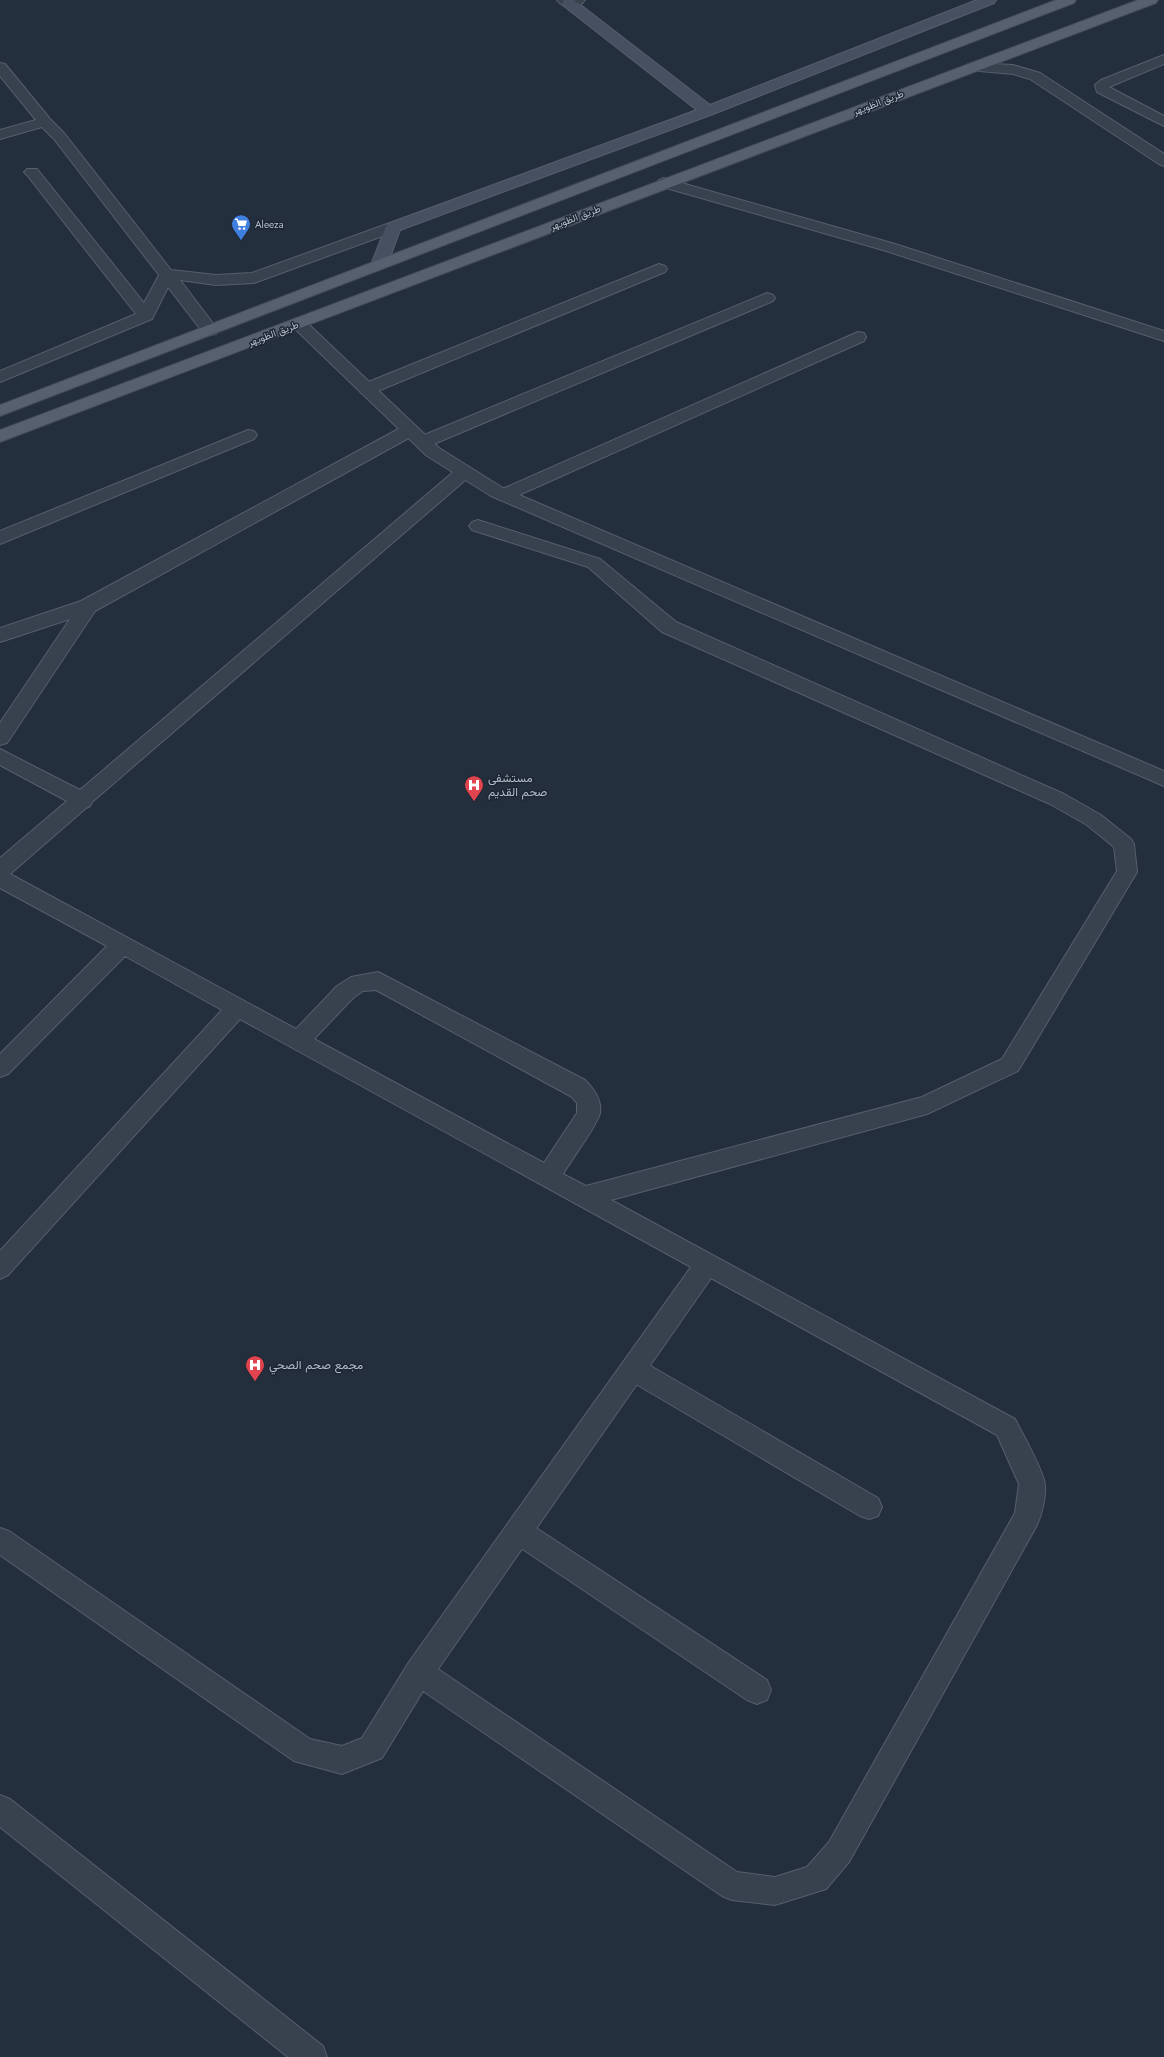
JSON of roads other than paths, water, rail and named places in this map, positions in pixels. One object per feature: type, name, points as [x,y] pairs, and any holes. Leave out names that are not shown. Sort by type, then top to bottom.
[{"type":"main road","points":[[0,411],[1068,0]]},
{"type":"main road","name":"طريق الظويهر","points":[[0,436],[1151,0]]},
{"type":"street","points":[[167,274],[216,280],[254,278],[708,111],[989,0]]},
{"type":"street","points":[[570,1],[708,111]]},
{"type":"street","points":[[1031,46],[1028,54],[1030,65],[1035,76]]},
{"type":"street","points":[[1164,59],[1102,85],[1102,89],[1164,122]]},
{"type":"street","points":[[0,67],[45,122],[59,136],[210,330]]},
{"type":"street","points":[[973,67],[1013,69],[1035,76],[1164,161]]},
{"type":"street","points":[[0,135],[45,122]]},
{"type":"street","points":[[32,172],[146,316]]},
{"type":"street","points":[[664,184],[889,247],[1164,336]]},
{"type":"street","points":[[379,265],[393,227]]},
{"type":"street","points":[[367,389],[659,269]]},
{"type":"street","points":[[0,377],[146,316],[167,274]]},
{"type":"street","points":[[0,635],[88,606],[416,436],[767,298]]},
{"type":"street","points":[[298,323],[434,452],[464,472],[504,495],[1164,779]]},
{"type":"street","points":[[504,495],[858,336]]},
{"type":"street","points":[[0,538],[248,435]]},
{"type":"street","points":[[0,870],[464,472]]},
{"type":"street","points":[[478,526],[594,563],[669,627],[1057,799],[1094,820],[1124,844],[1127,872],[1010,1065],[927,1105],[584,1197]]},
{"type":"street","points":[[0,738],[88,606]]},
{"type":"street","points":[[0,756],[82,801]]},
{"type":"street","points":[[0,878],[1006,1427],[1020,1454],[1032,1484],[1028,1516],[840,1852],[816,1879],[775,1891],[732,1886],[419,1672]]},
{"type":"street","points":[[0,1068],[122,945]]},
{"type":"street","points":[[298,1041],[345,992],[359,983],[378,981],[577,1087],[586,1095],[590,1105],[588,1116],[548,1178]]},
{"type":"street","points":[[0,1268],[237,1008]]},
{"type":"street","points":[[0,1540],[304,1751],[342,1760],[372,1748],[419,1672],[707,1264]]},
{"type":"street","points":[[632,1369],[869,1507]]},
{"type":"street","points":[[518,1531],[757,1690]]},
{"type":"street","points":[[0,1809],[312,2057]]},
{"type":"place","name":"Aleeza","points":[[241,241]]},
{"type":"place","name":"مستشفى صحم القديم","points":[[474,802]]},
{"type":"place","name":"مجمع صحم الصحي","points":[[255,1382]]}]
